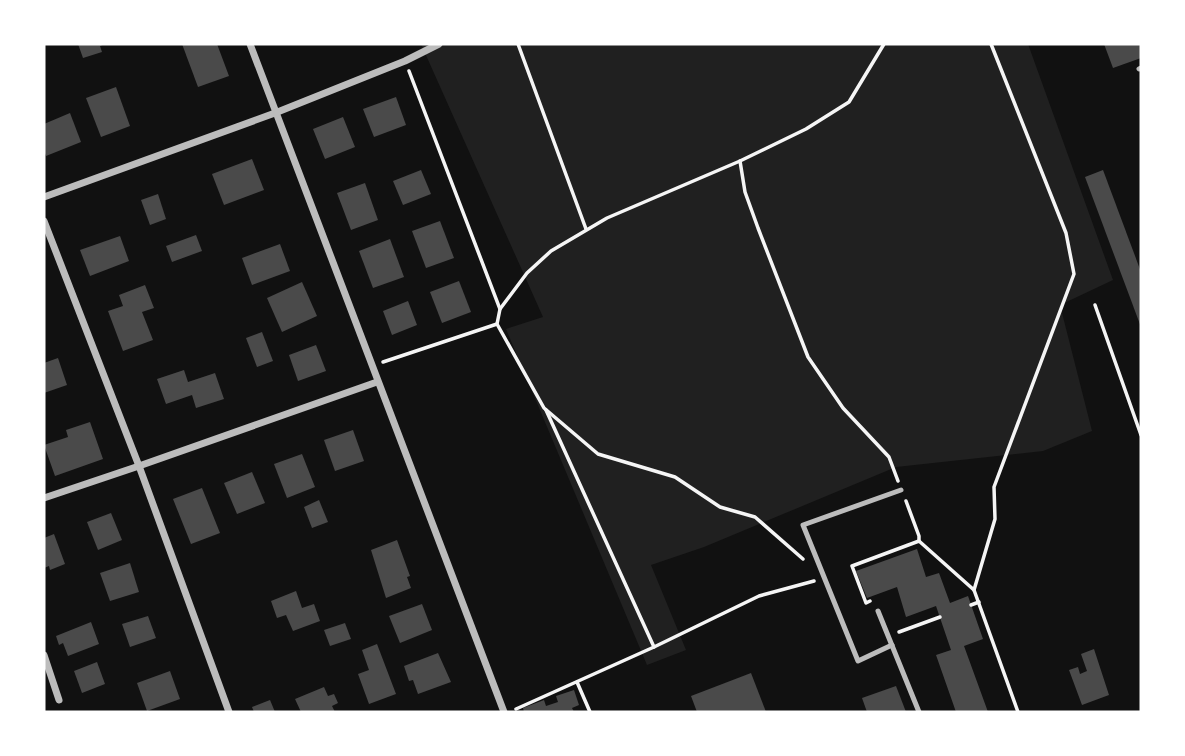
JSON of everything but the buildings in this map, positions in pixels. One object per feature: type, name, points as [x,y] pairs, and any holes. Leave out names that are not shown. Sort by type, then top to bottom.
[{"type":"street","points":[[250,44],[377,382],[506,712]]},
{"type":"street","points":[[44,197],[275,113],[405,61],[439,44]]},
{"type":"street","points":[[44,222],[139,466],[229,712]]},
{"type":"street","points":[[44,498],[377,382]]},
{"type":"street","points":[[44,655],[58,700]]},
{"type":"lane","points":[[892,645],[858,661],[803,525],[901,490]]},
{"type":"lane","points":[[878,611],[919,712]]},
{"type":"path","points":[[518,44],[586,230]]},
{"type":"path","points":[[654,647],[544,408],[497,324],[500,309],[527,273],[551,251],[586,230],[607,218],[740,161],[806,129],[849,102],[884,44]]},
{"type":"path","points":[[974,590],[995,519],[994,488],[1074,274],[1066,233],[991,44]]},
{"type":"path","points":[[405,61],[500,309]]},
{"type":"path","points":[[740,161],[745,192],[808,357],[843,408],[888,457],[919,541],[974,590],[1018,712]]},
{"type":"path","points":[[1095,305],[1141,435]]},
{"type":"path","points":[[371,366],[497,324]]},
{"type":"path","points":[[544,408],[598,454],[675,477],[720,506],[755,517],[805,560]]},
{"type":"path","points":[[874,600],[866,603],[852,566],[919,541]]},
{"type":"path","points":[[506,712],[520,710],[758,596],[824,578]]},
{"type":"path","points":[[971,605],[979,603]]},
{"type":"path","points":[[897,633],[940,617]]},
{"type":"path","points":[[577,681],[590,712]]},
{"type":"shaded area","points":[[421,44],[1028,44],[1113,280],[1060,305],[1092,431],[1043,451],[896,467],[704,547],[651,565],[686,650],[647,665],[506,329],[543,317]]}]
